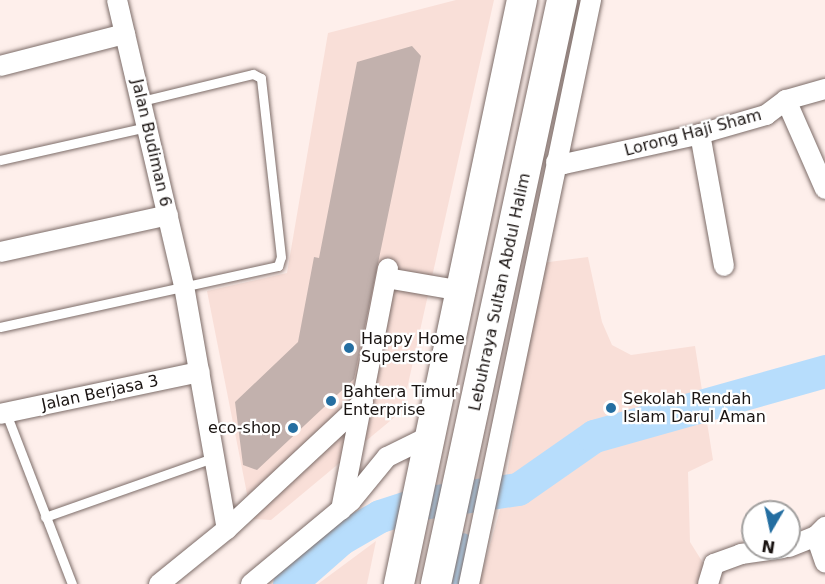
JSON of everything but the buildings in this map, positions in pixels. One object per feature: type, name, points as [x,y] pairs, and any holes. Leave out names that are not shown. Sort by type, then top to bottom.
[{"type":"main road","points":[[401,574],[431,444],[522,0]]},
{"type":"main road","name":"Lebuhraya Sultan Abdul Halim","points":[[437,578],[562,0]]},
{"type":"street","name":"Jalan Budiman 6","points":[[117,0],[184,285],[227,529]]},
{"type":"street","points":[[469,584],[482,534],[556,162],[591,0]]},
{"type":"street","points":[[0,66],[125,33]]},
{"type":"street","name":"Lorong Haji Sham","points":[[556,162],[564,164],[699,134],[766,115],[786,100],[825,89]]},
{"type":"street","points":[[786,100],[825,189]]},
{"type":"street","points":[[699,134],[724,266]]},
{"type":"street","points":[[0,252],[168,215]]},
{"type":"street","points":[[341,510],[387,274],[462,291]]},
{"type":"street","name":"Jalan Berjasa 3","points":[[3,413],[200,372]]},
{"type":"street","points":[[159,584],[227,529],[363,402]]},
{"type":"street","points":[[251,584],[341,510],[387,457],[431,444]]},
{"type":"street","points":[[801,541],[820,532],[825,562]]},
{"type":"street","points":[[708,584],[714,564],[741,558]]},
{"type":"lane","points":[[0,327],[278,266],[281,257],[264,86],[261,78],[253,74],[141,101]]},
{"type":"lane","points":[[0,160],[147,127]]},
{"type":"lane","points":[[3,413],[72,584]]},
{"type":"lane","points":[[45,517],[215,458]]},
{"type":"shaded area","points":[[456,0],[494,0],[402,411],[271,520],[252,519],[207,291],[287,273],[328,33]]},
{"type":"shaded area","name":"Sekolah Rendah Islam Darul Aman","points":[[588,257],[602,322],[612,345],[631,355],[695,346],[713,460],[688,472],[690,542],[705,566],[700,584],[479,584],[503,499],[541,263]]},
{"type":"shaded area","points":[[376,541],[367,584],[318,584]]},
{"type":"waterway","points":[[289,584],[340,539],[380,516],[416,504],[518,489],[594,436],[825,371]]},
{"type":"waterway","points":[[453,584],[463,543]]},
{"type":"place","name":"Happy Home Superstore","points":[[349,348]]},
{"type":"place","name":"Bahtera Timur Enterprise","points":[[331,401]]},
{"type":"place","name":"Sekolah Rendah Islam Darul Aman","points":[[611,408]]},
{"type":"place","name":"eco-shop","points":[[293,428]]}]
